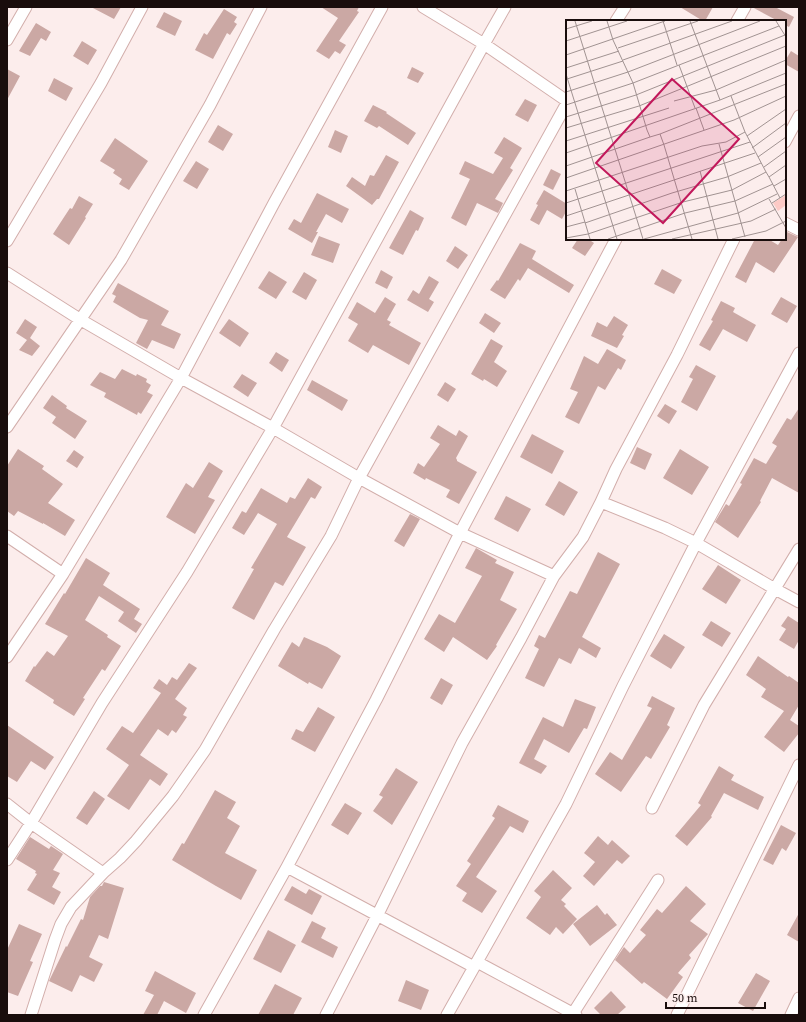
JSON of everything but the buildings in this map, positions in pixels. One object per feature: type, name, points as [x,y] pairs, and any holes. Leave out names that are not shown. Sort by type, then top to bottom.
[{"type":"street","points":[[7,40],[26,7]]},
{"type":"street","points":[[7,241],[101,83],[142,7]]},
{"type":"street","points":[[7,427],[122,260],[210,105],[261,7]]},
{"type":"street","points":[[7,657],[63,574],[181,378],[274,203],[382,7]]},
{"type":"street","points":[[423,7],[484,44],[566,101]]},
{"type":"street","points":[[7,860],[31,824],[102,703],[187,572],[273,428],[505,7]]},
{"type":"street","points":[[617,20],[625,7]]},
{"type":"street","points":[[738,20],[745,7]]},
{"type":"street","points":[[31,1015],[61,924],[71,907],[103,872],[120,858],[136,841],[173,796],[205,750],[274,630],[331,536],[359,478],[566,104]]},
{"type":"street","points":[[786,140],[799,116]]},
{"type":"street","points":[[786,224],[799,230]]},
{"type":"street","points":[[204,1015],[287,867],[376,700],[460,533],[615,240]]},
{"type":"street","points":[[326,1015],[377,916],[462,743],[554,576],[583,536],[616,469],[677,355],[734,240]]},
{"type":"street","points":[[7,273],[81,320],[359,478],[460,533],[554,576]]},
{"type":"street","points":[[447,1015],[566,804],[623,686],[696,543],[799,353]]},
{"type":"street","points":[[601,502],[665,528],[696,543],[799,602]]},
{"type":"street","points":[[7,536],[63,574]]},
{"type":"street","points":[[652,808],[704,705],[799,549]]},
{"type":"street","points":[[677,1015],[799,765]]},
{"type":"street","points":[[7,804],[31,824],[103,872]]},
{"type":"street","points":[[287,867],[377,916],[574,1014],[658,880]]},
{"type":"street","points":[[791,1015],[799,998]]}]
